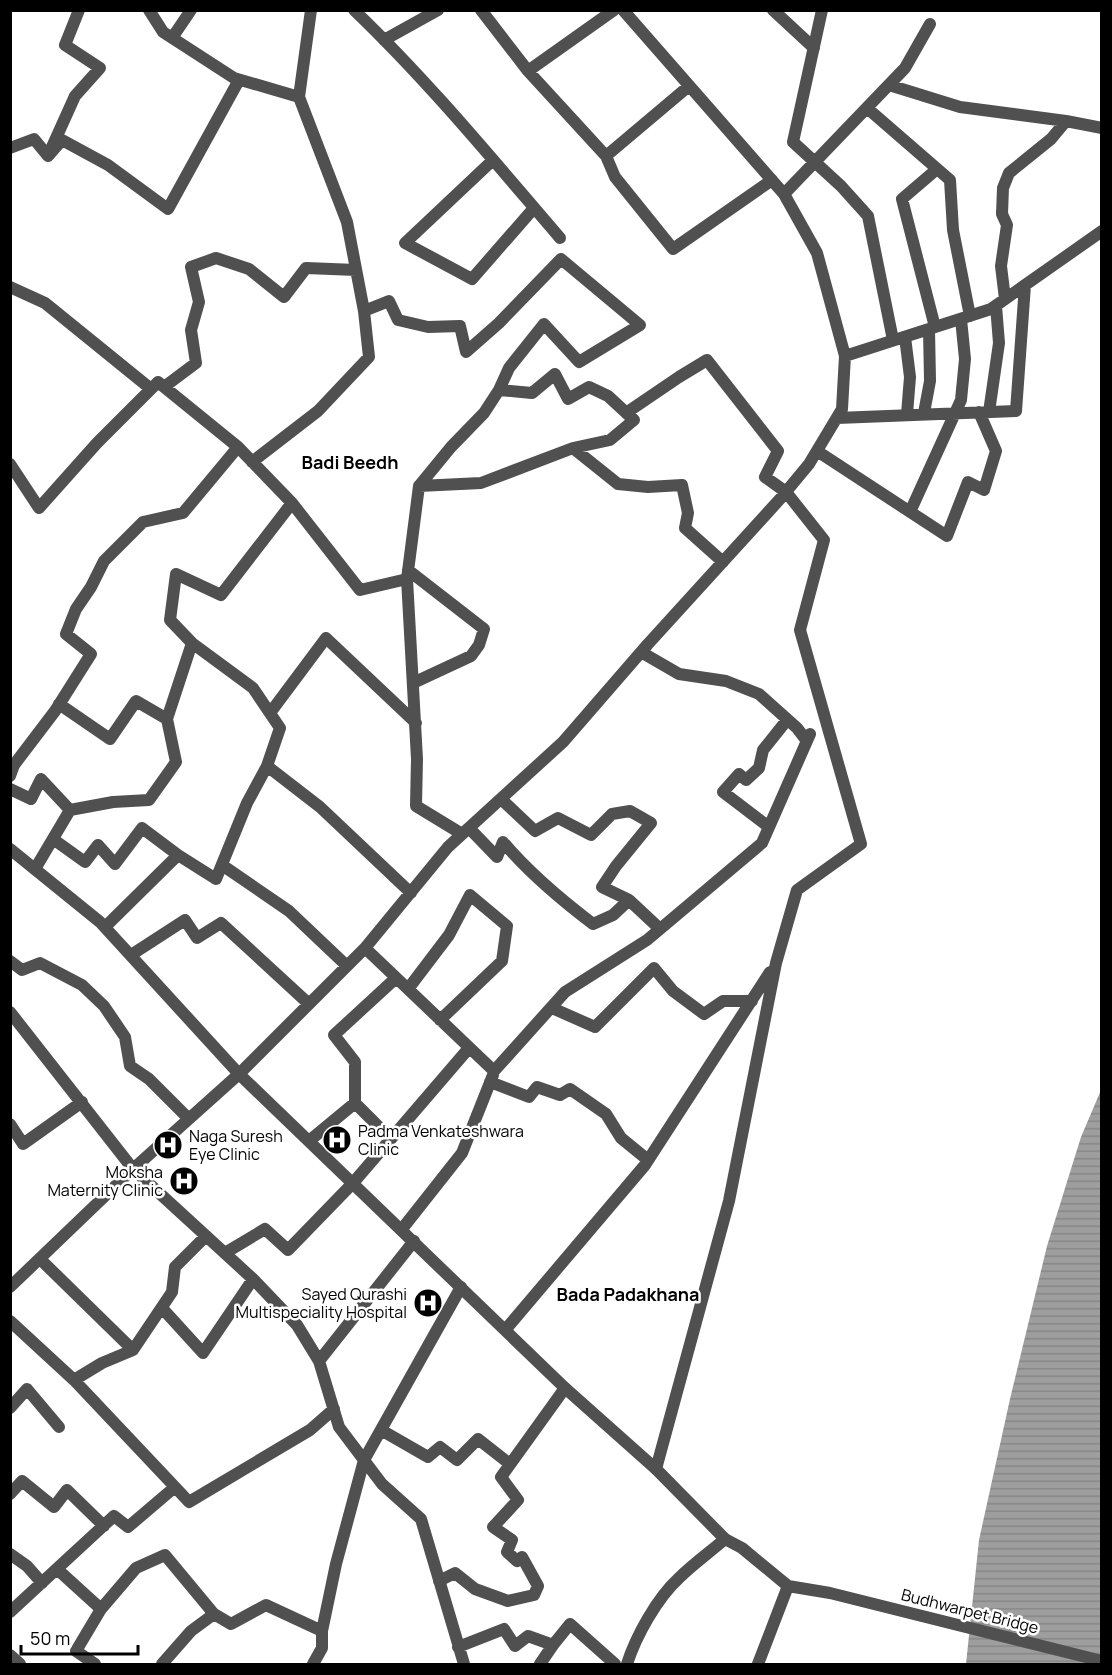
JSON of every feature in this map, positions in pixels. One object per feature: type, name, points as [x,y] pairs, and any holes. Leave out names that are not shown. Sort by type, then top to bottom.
[{"type":"street","points":[[48,156],[75,96],[100,68],[64,45],[79,10]]},
{"type":"street","points":[[149,10],[163,32],[239,80],[298,98]]},
{"type":"street","points":[[172,38],[191,10]]},
{"type":"street","points":[[252,462],[318,411],[369,357],[364,311],[347,222],[298,98],[311,10]]},
{"type":"street","points":[[354,10],[493,160],[560,238]]},
{"type":"street","points":[[384,40],[438,10]]},
{"type":"street","points":[[481,10],[528,71],[606,156],[615,177],[673,249],[772,180]]},
{"type":"street","points":[[528,71],[614,10]]},
{"type":"street","points":[[773,10],[814,48]]},
{"type":"street","points":[[822,10],[793,142],[841,186],[868,216],[910,377],[907,414]]},
{"type":"street","points":[[10,1287],[133,1169],[239,1074],[365,948],[448,847],[563,742],[640,652],[786,492],[809,464],[842,409],[845,356],[818,253],[784,195],[688,86],[628,12]]},
{"type":"street","points":[[784,195],[905,68],[930,24]]},
{"type":"street","points":[[48,156],[62,140],[108,165],[168,209],[239,80]]},
{"type":"street","points":[[889,85],[960,107],[1101,128]]},
{"type":"street","points":[[606,156],[688,86]]},
{"type":"street","points":[[867,108],[950,180],[953,230],[965,317],[965,359],[961,400],[910,512]]},
{"type":"street","points":[[817,451],[947,536],[968,482],[984,490],[996,451],[984,412],[999,343],[1001,266],[1007,225],[1002,214],[1003,188],[1009,173],[1051,139],[1066,121]]},
{"type":"street","points":[[10,148],[34,139],[48,156]]},
{"type":"street","points":[[493,160],[405,243],[472,279],[534,208]]},
{"type":"street","points":[[924,413],[930,381],[932,328],[902,199],[937,169]]},
{"type":"street","points":[[845,356],[965,317],[1000,302],[1101,231]]},
{"type":"street","points":[[10,464],[39,508],[97,443],[158,388],[196,363],[191,330],[199,302],[191,267],[216,258],[249,269],[284,297],[306,268],[356,270]]},
{"type":"street","points":[[364,311],[389,301],[398,320],[428,327],[460,326],[466,351],[499,323],[561,259],[640,325],[579,362],[544,324],[509,369],[484,413],[451,447],[419,486],[407,574],[416,723],[416,806],[466,831],[497,857],[503,842],[552,893],[593,924],[613,915],[628,900]]},
{"type":"street","points":[[837,418],[1016,411],[1025,285]]},
{"type":"street","points":[[10,287],[45,303],[238,447],[292,503],[360,590],[407,574]]},
{"type":"street","points":[[626,413],[707,360],[778,451],[765,477],[786,492],[824,540],[800,630],[861,844],[797,890],[776,963],[729,1201],[656,1469]]},
{"type":"street","points":[[419,486],[481,483],[573,448],[610,441],[634,420],[608,396],[589,387],[568,399],[555,374],[532,393],[499,390]]},
{"type":"street","points":[[10,776],[14,765],[59,704],[91,654],[66,634],[76,609],[91,587],[104,561],[143,522],[183,513],[238,447]]},
{"type":"street","points":[[573,448],[618,484],[648,487],[682,485],[688,513],[685,528],[723,562]]},
{"type":"street","points":[[53,838],[85,862],[98,845],[115,864],[142,828],[178,855],[216,879],[247,803],[267,766],[280,728],[254,688],[192,643],[170,620],[176,574],[221,595],[292,503]]},
{"type":"street","points":[[407,574],[484,629],[479,645],[471,656],[413,683]]},
{"type":"street","points":[[270,713],[326,638],[416,723]]},
{"type":"street","points":[[35,869],[70,810],[113,802],[149,800],[176,762],[167,719],[192,643]]},
{"type":"street","points":[[402,1229],[462,1153],[492,1077],[565,992],[647,940],[762,843],[808,737],[759,694],[726,681],[679,674],[640,652]]},
{"type":"street","points":[[59,704],[110,739],[136,701],[167,719]]},
{"type":"street","points":[[769,827],[723,792],[739,774],[746,780],[759,768],[763,750],[787,720]]},
{"type":"street","points":[[267,766],[320,807],[411,893]]},
{"type":"street","points":[[10,789],[31,799],[41,779],[70,810]]},
{"type":"street","points":[[501,799],[535,831],[558,818],[591,835],[612,814],[630,810],[651,823],[602,887],[628,900],[660,929]]},
{"type":"street","points":[[10,849],[105,927],[239,1074],[566,1388],[656,1469],[725,1539],[742,1548],[788,1586],[758,1665]]},
{"type":"street","points":[[105,927],[178,855]]},
{"type":"street","points":[[222,865],[289,911],[347,966]]},
{"type":"street","points":[[408,989],[449,935],[470,895],[507,926],[502,961],[440,1020]]},
{"type":"street","points":[[130,955],[185,920],[197,938],[221,923],[309,1004]]},
{"type":"street","points":[[365,948],[469,1048],[492,1077],[529,1097],[537,1087],[560,1095],[570,1089],[606,1114],[621,1138],[648,1160]]},
{"type":"street","points":[[10,961],[22,970],[40,963],[82,985],[104,1006],[125,1038],[130,1066],[149,1079],[189,1119]]},
{"type":"street","points":[[506,1329],[648,1160],[776,963]]},
{"type":"street","points":[[552,1008],[595,1027],[654,968],[673,991],[704,1014],[723,1001],[752,1001]]},
{"type":"street","points":[[391,1139],[355,1103],[355,1062],[334,1035],[396,978]]},
{"type":"street","points":[[10,1012],[133,1169],[253,1279],[297,1325],[318,1361],[339,1427],[382,1485],[421,1519],[464,1665]]},
{"type":"street","points":[[225,1253],[265,1229],[288,1250],[353,1183],[469,1048]]},
{"type":"street","points":[[10,1124],[22,1144],[82,1102]]},
{"type":"street","points":[[309,1141],[355,1103]]},
{"type":"street","points":[[74,1380],[102,1363],[133,1350],[172,1292],[175,1267],[206,1236]]},
{"type":"street","points":[[318,1361],[414,1241]]},
{"type":"street","points":[[40,1259],[133,1350]]},
{"type":"street","points":[[162,1308],[203,1353],[253,1279]]},
{"type":"street","points":[[313,1665],[322,1648],[322,1630],[336,1564],[364,1460],[461,1287]]},
{"type":"street","points":[[10,1321],[74,1380],[189,1502],[310,1430],[334,1409]]},
{"type":"street","points":[[439,1581],[454,1573],[475,1589],[508,1601],[534,1595],[538,1586],[522,1557],[517,1561],[507,1551],[512,1540],[494,1527],[518,1500],[501,1477],[566,1388]]},
{"type":"street","points":[[10,1408],[27,1389],[59,1427]]},
{"type":"street","points":[[381,1430],[428,1457],[440,1447],[457,1460],[478,1439],[510,1464]]},
{"type":"street","points":[[10,1494],[22,1481],[54,1507],[67,1490],[104,1526]]},
{"type":"street","points":[[10,1612],[114,1516],[128,1527],[175,1488]]},
{"type":"street","points":[[627,1665],[633,1644],[677,1579],[725,1539]]},
{"type":"street","points":[[10,1554],[27,1566],[42,1583]]},
{"type":"street","points":[[95,1665],[76,1651],[101,1609],[136,1568],[165,1555],[214,1614],[231,1624],[266,1605],[322,1630]]},
{"type":"street","points":[[57,1569],[101,1609]]},
{"type":"street","name":"Budhwarpet Bridge","points":[[788,1586],[830,1593],[1101,1661]]},
{"type":"street","points":[[162,1665],[191,1631],[214,1614]]},
{"type":"street","points":[[540,1665],[570,1624],[615,1665]]},
{"type":"street","points":[[458,1647],[504,1629],[515,1646],[528,1636],[553,1645]]},
{"type":"street","points":[[10,1655],[20,1665]]},
{"type":"shaded area","points":[[1101,1090],[1101,1664],[966,1664],[979,1540],[1010,1399],[1047,1246],[1081,1137]]},
{"type":"place","name":"Padma Venkateshwara Clinic","points":[[337,1140]]},
{"type":"place","name":"Naga Suresh Eye Clinic","points":[[168,1145]]},
{"type":"place","name":"Moksha Maternity Clinic","points":[[184,1181]]},
{"type":"place","name":"Sayed Qurashi Multispeciality Hospital","points":[[428,1303]]},
{"type":"district","name":"Badi Beedh","points":[[350,462]]},
{"type":"district","name":"Bada Padakhana","points":[[628,1294]]}]
